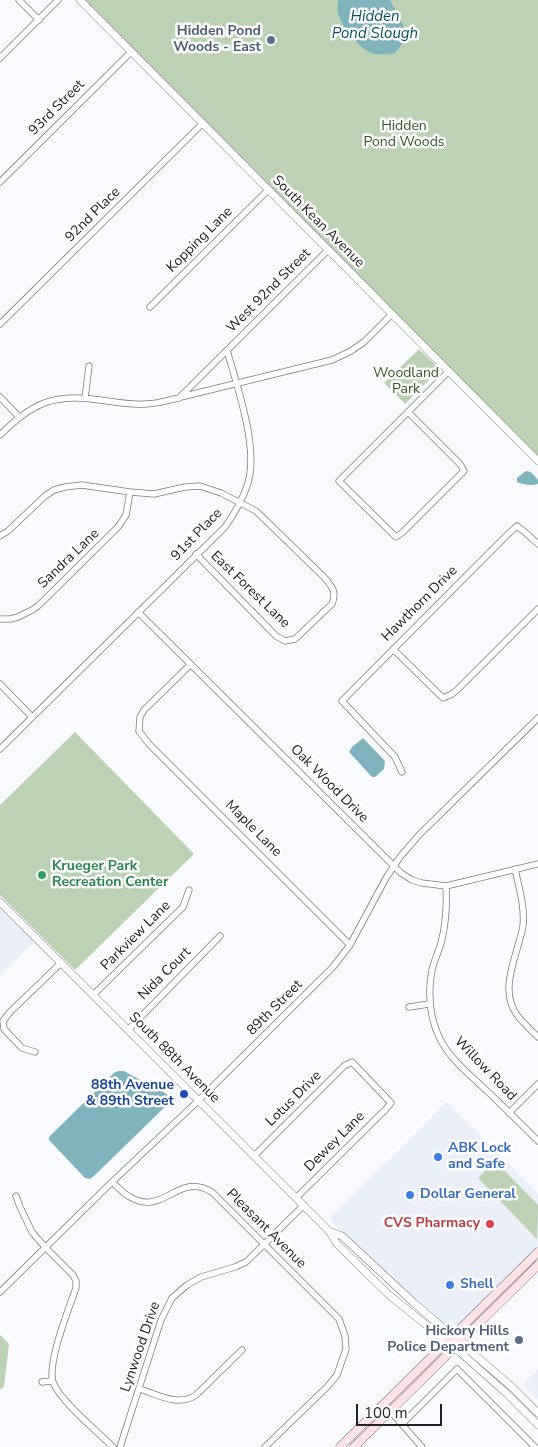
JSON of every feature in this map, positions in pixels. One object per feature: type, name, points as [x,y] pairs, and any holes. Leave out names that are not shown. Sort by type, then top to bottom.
[{"type":"main road","points":[[340,1447],[538,1252]]},
{"type":"main road","points":[[354,1447],[538,1265]]},
{"type":"street","points":[[19,0],[38,20]]},
{"type":"street","points":[[0,58],[58,0]]},
{"type":"street","name":"South Kean Avenue","points":[[80,0],[538,461]]},
{"type":"street","name":"93rd Street","points":[[0,182],[131,52]]},
{"type":"street","name":"92nd Place","points":[[0,324],[203,123]]},
{"type":"street","name":"Kopping Lane","points":[[150,307],[268,190]]},
{"type":"street","name":"West 92nd Street","points":[[179,398],[328,250]]},
{"type":"street","points":[[0,435],[27,411],[46,402],[62,398],[85,398],[145,404],[179,398],[332,360],[364,342],[392,314]]},
{"type":"street","name":"West 92nd Street","points":[[227,350],[236,384]]},
{"type":"street","points":[[85,398],[89,366]]},
{"type":"street","points":[[409,413],[460,464],[464,471],[404,532],[396,536],[339,481],[449,371]]},
{"type":"street","name":"91st Place","points":[[0,749],[225,527],[240,502],[248,485],[250,475],[251,442],[236,384]]},
{"type":"street","points":[[0,397],[19,417]]},
{"type":"street","points":[[0,536],[54,490],[73,486],[82,485],[154,494],[185,487],[200,486],[222,493],[240,502]]},
{"type":"street","name":"Sandra Lane","points":[[0,619],[10,619],[25,614],[38,606],[51,594],[118,527],[126,515],[130,492]]},
{"type":"street","name":"East Forest Lane","points":[[196,554],[276,636],[285,641],[296,639],[332,604],[335,597],[334,590],[324,578],[263,517],[240,502]]},
{"type":"street","name":"Hawthorn Drive","points":[[402,772],[395,757],[342,701],[517,526],[538,544]]},
{"type":"street","points":[[393,649],[443,698],[457,690],[538,609]]},
{"type":"street","name":"Oak Wood Drive","points":[[138,612],[401,873],[417,882],[446,886],[538,864]]},
{"type":"street","name":"Maple Lane","points":[[190,665],[144,710],[135,731],[350,944]]},
{"type":"street","points":[[0,684],[32,718]]},
{"type":"street","name":"89th Street","points":[[0,1292],[323,978],[350,944],[393,866],[420,835],[538,718]]},
{"type":"street","points":[[515,869],[521,895],[523,917],[509,982],[509,995],[516,1014],[538,1038]]},
{"type":"street","name":"Willow Road","points":[[446,886],[444,928],[441,944],[431,971],[429,1004],[434,1024],[445,1047],[471,1076],[538,1142]]},
{"type":"street","name":"Parkview Lane","points":[[93,995],[183,907],[189,890]]},
{"type":"street","name":"South 88th Avenue","points":[[0,902],[304,1205],[329,1231],[337,1244],[389,1295],[512,1387],[538,1413]]},
{"type":"street","name":"Nida Court","points":[[128,1030],[220,936]]},
{"type":"street","points":[[35,1052],[22,1048],[6,1033],[3,1021],[10,1012],[62,963]]},
{"type":"street","points":[[409,1006],[429,1004]]},
{"type":"street","name":"Dewey Lane","points":[[296,1198],[391,1103],[352,1062]]},
{"type":"street","name":"Lotus Drive","points":[[254,1156],[344,1066],[352,1062]]},
{"type":"street","points":[[509,1113],[538,1084]]},
{"type":"street","name":"Pleasant Avenue","points":[[112,1182],[131,1198],[146,1202],[162,1200],[179,1189],[193,1186],[212,1192],[339,1319],[345,1336],[346,1349],[341,1368],[332,1382],[265,1447]]},
{"type":"street","points":[[16,1196],[28,1225],[45,1247],[73,1275],[76,1281],[76,1288],[52,1361],[52,1381],[61,1396],[114,1447]]},
{"type":"street","name":"Lynwood Drive","points":[[120,1447],[161,1320],[172,1298],[187,1285],[201,1277],[240,1265],[251,1258],[304,1205]]},
{"type":"street","name":"South 88th Avenue","points":[[458,1346],[538,1425]]},
{"type":"street","points":[[140,1389],[177,1401],[187,1400],[196,1394],[242,1350]]},
{"type":"street","points":[[402,1424],[457,1369],[535,1447]]},
{"type":"street","points":[[42,1382],[52,1381]]},
{"type":"street","points":[[391,1412],[422,1447]]},
{"type":"shaded area","points":[[0,909],[34,942],[0,975]]},
{"type":"shaded area","points":[[447,1102],[538,1194],[538,1246],[458,1326],[451,1327],[446,1326],[410,1296],[329,1219]]},
{"type":"shaded area","points":[[538,1369],[538,1400],[523,1384]]},
{"type":"green space","name":"Hidden Pond Woods","points":[[80,0],[538,0],[538,460]]},
{"type":"green space","name":"Woodland Park","points":[[419,349],[439,370],[405,404],[384,383]]},
{"type":"green space","points":[[75,732],[194,854],[75,970],[0,895],[0,805]]},
{"type":"green space","points":[[495,1161],[538,1205],[537,1239],[478,1178]]},
{"type":"green space","points":[[0,1335],[9,1344],[4,1386],[0,1390]]},
{"type":"water","name":"Hidden Pond Slough","points":[[338,0],[390,0],[403,25],[403,43],[395,53],[375,54],[364,49],[348,33],[341,21],[338,12]]},
{"type":"water","points":[[526,471],[534,475],[538,480],[538,484],[528,485],[517,482],[517,478]]},
{"type":"water","points":[[363,738],[385,761],[384,769],[375,777],[372,777],[349,752]]},
{"type":"water","points":[[118,1071],[124,1071],[151,1084],[169,1096],[171,1101],[95,1175],[90,1179],[85,1178],[49,1140],[49,1137]]},
{"type":"place","name":"Hidden Pond Woods - East","points":[[271,40]]},
{"type":"place","name":"Krueger Park Recreation Center","points":[[42,875]]},
{"type":"place","name":"88th Avenue & 89th Street","points":[[184,1094]]},
{"type":"place","name":"ABK Lock and Safe","points":[[438,1157]]},
{"type":"place","name":"Dollar General","points":[[410,1195]]},
{"type":"place","name":"CVS Pharmacy","points":[[490,1224]]},
{"type":"place","name":"Shell","points":[[450,1285]]},
{"type":"place","name":"Hickory Hills Police Department","points":[[519,1340]]}]
